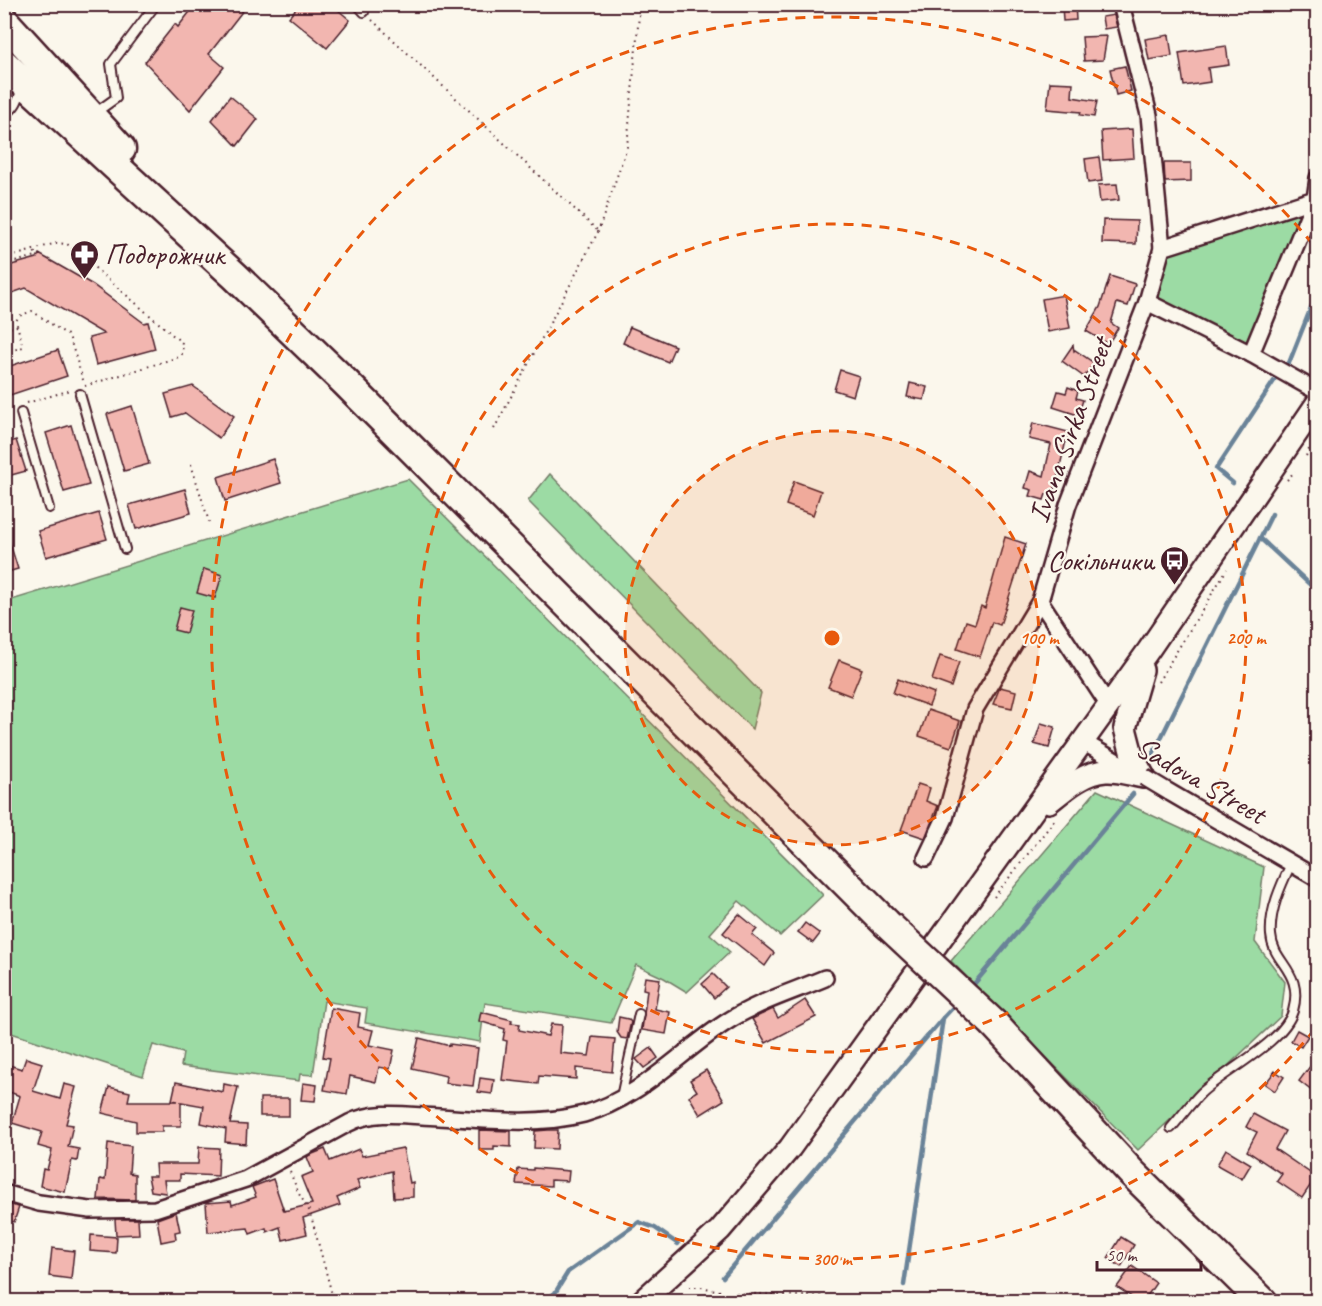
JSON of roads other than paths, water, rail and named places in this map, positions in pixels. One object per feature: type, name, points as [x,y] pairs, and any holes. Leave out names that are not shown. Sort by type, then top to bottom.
[{"type":"highway","points":[[4,21],[235,276]]},
{"type":"highway","points":[[14,72],[235,276],[345,382],[886,923],[994,1024],[1131,1172],[1263,1302]]},
{"type":"main road","points":[[641,1302],[720,1230],[790,1148],[1148,651],[1317,402]]},
{"type":"main road","points":[[1144,777],[1132,755],[1125,728],[1148,651]]},
{"type":"main road","points":[[1025,822],[1069,786],[1084,777],[1106,771],[1144,777]]},
{"type":"street","name":"Ivana Sirka Street","points":[[926,858],[945,818],[975,709],[1040,601],[1068,505],[1147,302],[1162,248],[1149,115],[1121,4]]},
{"type":"street","points":[[1251,354],[1315,199],[1317,178]]},
{"type":"street","points":[[1162,248],[1315,199]]},
{"type":"street","points":[[1147,302],[1251,354],[1317,392]]},
{"type":"street","points":[[1040,601],[1109,706]]},
{"type":"street","name":"Sadova Street","points":[[1083,742],[1317,879]]},
{"type":"street","points":[[4,1193],[39,1203],[90,1210],[152,1210],[246,1179],[356,1120],[372,1115],[522,1121],[581,1114],[620,1100],[733,1018],[825,978]]},
{"type":"lane","points":[[91,115],[116,98],[111,64],[156,4]]},
{"type":"lane","points":[[357,4],[364,12]]},
{"type":"lane","points":[[4,115],[12,110],[18,101],[14,72]]},
{"type":"lane","points":[[80,391],[125,549]]},
{"type":"lane","points":[[21,413],[49,508]]},
{"type":"lane","points":[[1171,1128],[1202,1092],[1277,1035],[1293,1013],[1296,987],[1288,968],[1273,946],[1270,934],[1274,907],[1291,864]]},
{"type":"lane","points":[[620,1100],[639,1014]]},
{"type":"waterway","points":[[1289,363],[1318,290]]},
{"type":"waterway","points":[[1233,483],[1216,469],[1274,381]]},
{"type":"waterway","points":[[1150,760],[1272,514]]},
{"type":"waterway","points":[[1260,538],[1318,592]]},
{"type":"waterway","points":[[969,990],[1133,794]]},
{"type":"waterway","points":[[904,1285],[943,1018],[957,1003]]},
{"type":"waterway","points":[[723,1277],[943,1018]]},
{"type":"waterway","points":[[543,1302],[555,1293],[568,1272],[639,1222],[655,1228],[678,1244]]},
{"type":"place","name":"Подорожник","points":[[84,280]]},
{"type":"place","name":"Сокільники","points":[[1175,586]]}]
